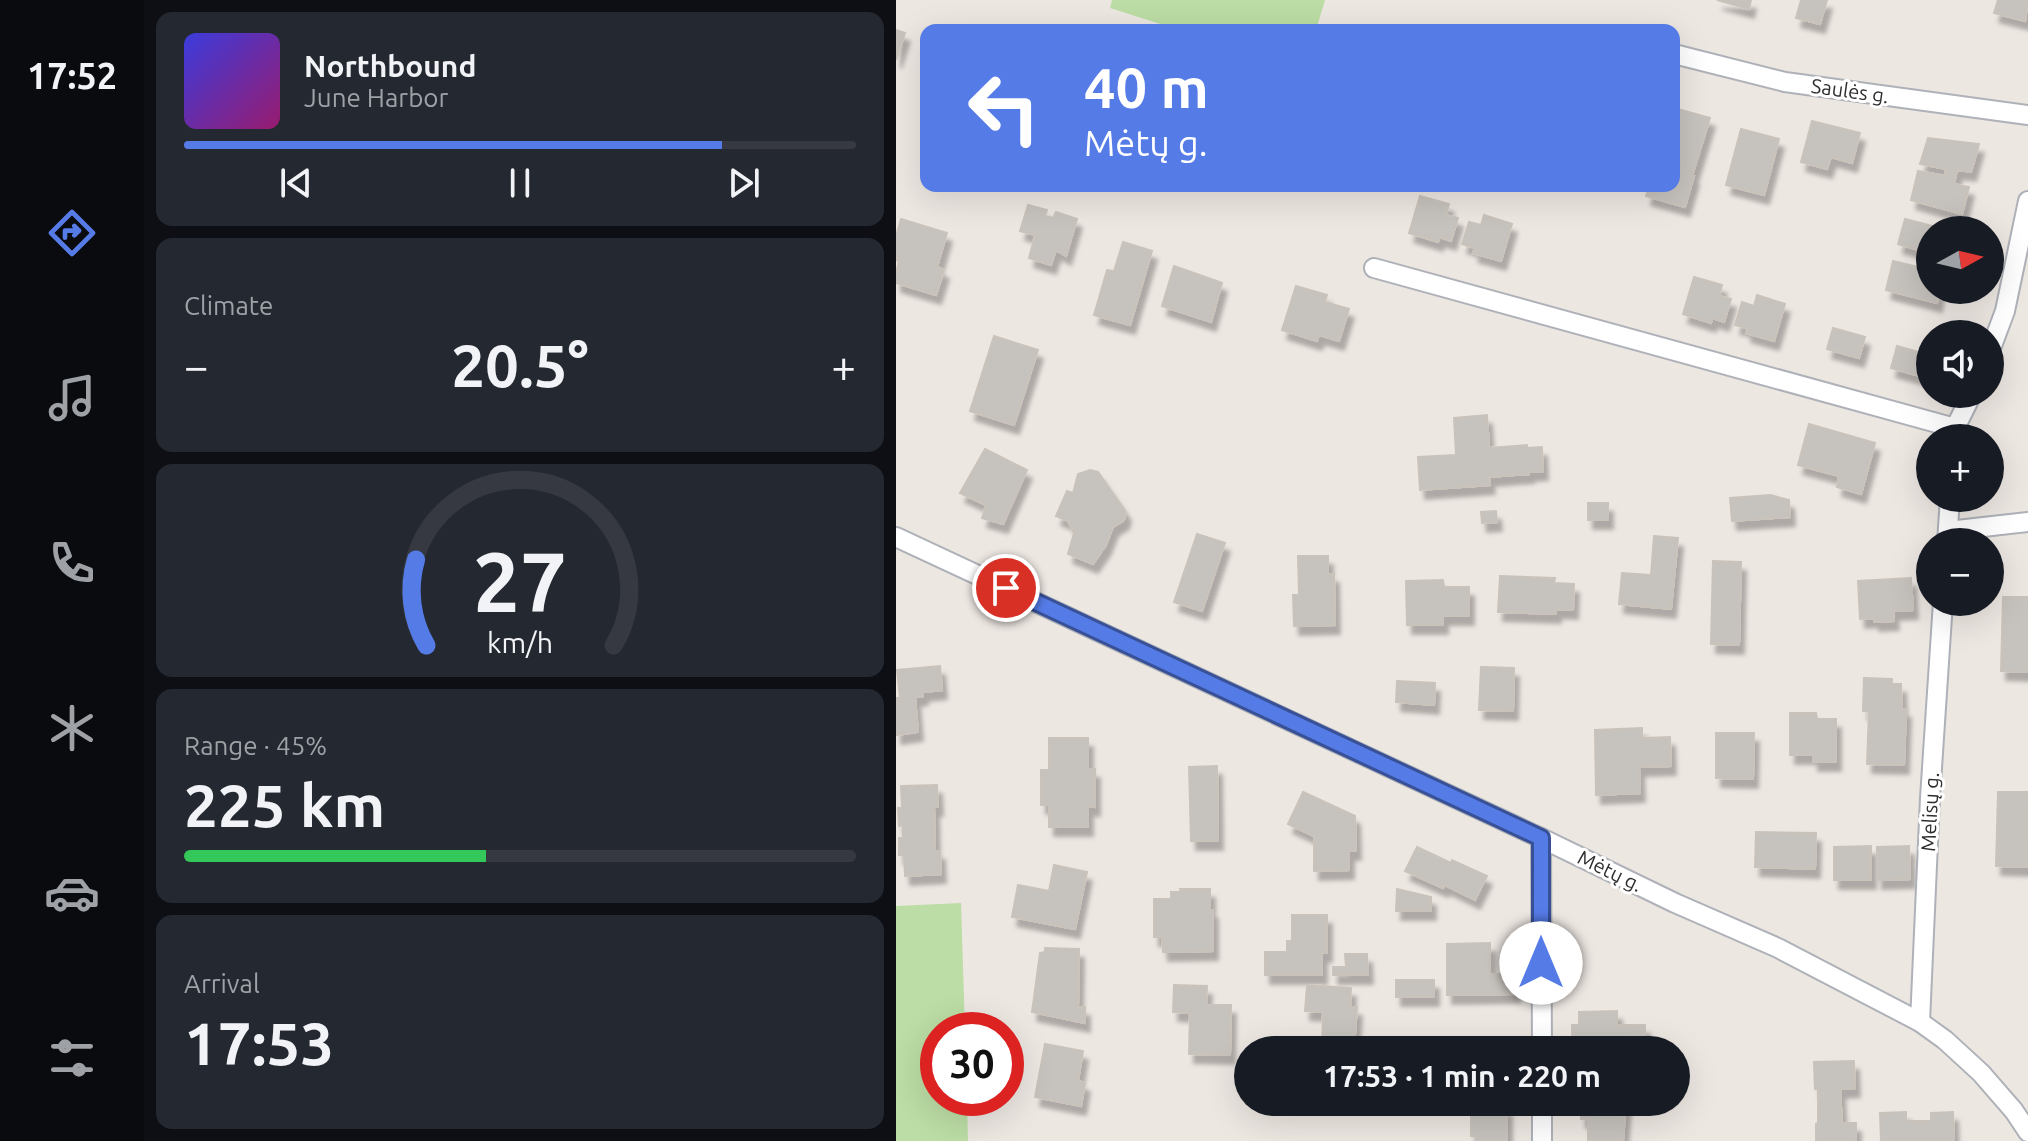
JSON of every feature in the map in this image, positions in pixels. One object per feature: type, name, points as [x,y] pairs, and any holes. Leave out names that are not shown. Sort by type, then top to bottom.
[{"type":"street","name":"Saulės g.","points":[[1680,56],[1785,82],[2028,115]]},
{"type":"street","points":[[2002,320],[2028,201]]},
{"type":"street","points":[[1374,268],[1922,424]]},
{"type":"street","points":[[1994,528],[2028,522]]},
{"type":"street","name":"Mėtų g.","points":[[896,537],[1675,903],[1778,948],[1920,1022],[1981,1073],[2028,1132]]},
{"type":"street","name":"Melisų g.","points":[[1920,1022],[1942,616]]},
{"type":"street","points":[[1541,838],[1542,1036]]},
{"type":"street","points":[[1542,1116],[1542,1141]]},
{"type":"green space","points":[[1112,0],[1325,0],[1318,24],[1160,24],[1110,8]]},
{"type":"green space","points":[[961,903],[964,1012],[920,1012],[920,1116],[967,1116],[968,1141],[896,1141],[896,906]]},
{"type":"building","points":[[1717,0],[1751,0],[1749,9]]},
{"type":"building","points":[[1801,0],[1827,0],[1820,24],[1796,18]]},
{"type":"building","points":[[1998,0],[2028,0],[2025,21],[1994,13]]},
{"type":"building","points":[[896,30],[905,33],[896,60]]},
{"type":"building","points":[[1680,110],[1710,118],[1685,207],[1646,196],[1647,192],[1680,192]]},
{"type":"building","points":[[1812,121],[1860,133],[1852,163],[1831,157],[1827,169],[1801,162]]},
{"type":"building","points":[[1741,129],[1779,139],[1764,195],[1726,185]]},
{"type":"building","points":[[1928,138],[1979,144],[1971,172],[1957,170],[1954,184],[1969,187],[1962,214],[1911,200],[1918,171],[1945,176],[1946,169],[1920,164]]},
{"type":"building","points":[[1420,196],[1449,204],[1446,215],[1458,218],[1451,241],[1439,237],[1438,242],[1409,233]]},
{"type":"building","points":[[1028,205],[1047,210],[1045,216],[1053,218],[1056,212],[1077,219],[1066,256],[1056,250],[1051,265],[1029,258],[1035,235],[1020,231]]},
{"type":"building","points":[[1484,215],[1512,224],[1501,261],[1473,253],[1475,248],[1462,244],[1469,222],[1481,225]]},
{"type":"building","points":[[901,219],[947,233],[937,267],[944,270],[936,295],[896,283],[899,261],[896,260],[896,236]]},
{"type":"building","points":[[1905,219],[1916,222],[1916,249],[1898,244]]},
{"type":"building","points":[[1123,242],[1152,251],[1130,325],[1094,315],[1107,270],[1114,271]]},
{"type":"building","points":[[1893,261],[1916,267],[1916,298],[1886,290]]},
{"type":"building","points":[[1174,266],[1222,283],[1211,322],[1162,306]]},
{"type":"building","points":[[1694,277],[1722,285],[1719,296],[1731,299],[1724,322],[1712,318],[1711,323],[1683,314]]},
{"type":"building","points":[[1296,286],[1327,295],[1325,302],[1349,309],[1339,341],[1319,335],[1317,341],[1282,330]]},
{"type":"building","points":[[1757,295],[1785,304],[1774,341],[1746,333],[1747,328],[1735,325],[1742,302],[1754,306]]},
{"type":"building","points":[[1833,328],[1865,337],[1859,358],[1827,349]]},
{"type":"building","points":[[994,336],[1038,350],[1014,425],[970,411]]},
{"type":"building","points":[[1897,346],[1916,351],[1916,375],[1891,368]]},
{"type":"building","points":[[1487,415],[1489,448],[1542,447],[1543,471],[1489,477],[1490,485],[1420,490],[1418,457],[1456,455],[1454,418]]},
{"type":"building","points":[[1809,424],[1875,443],[1861,494],[1837,487],[1839,476],[1798,465]]},
{"type":"building","points":[[985,449],[1027,470],[1003,524],[982,518],[986,505],[960,493]]},
{"type":"building","points":[[1090,470],[1098,472],[1126,512],[1124,520],[1113,527],[1106,545],[1093,564],[1068,554],[1074,533],[1068,521],[1056,516],[1067,491],[1073,493],[1078,474]]},
{"type":"building","points":[[1770,495],[1789,500],[1790,517],[1732,521],[1730,498]]},
{"type":"building","points":[[1588,503],[1608,503],[1608,520],[1588,520]]},
{"type":"building","points":[[1496,511],[1497,522],[1482,523],[1481,512]]},
{"type":"building","points":[[1197,534],[1225,543],[1202,611],[1174,602]]},
{"type":"building","points":[[1654,536],[1678,538],[1671,609],[1619,604],[1622,573],[1651,575]]},
{"type":"building","points":[[1298,556],[1328,556],[1328,574],[1334,574],[1335,625],[1294,626],[1293,595],[1299,595]]},
{"type":"building","points":[[1713,561],[1741,562],[1739,645],[1711,644]]},
{"type":"building","points":[[1500,576],[1555,578],[1554,583],[1574,584],[1573,610],[1556,609],[1556,614],[1498,612]]},
{"type":"building","points":[[1911,578],[1913,610],[1893,611],[1894,621],[1860,619],[1858,581]]},
{"type":"building","points":[[1443,580],[1444,587],[1469,587],[1469,616],[1443,616],[1443,625],[1407,625],[1406,581]]},
{"type":"building","points":[[2004,597],[2028,597],[2028,672],[2001,671]]},
{"type":"building","points":[[940,666],[942,690],[923,692],[923,696],[915,697],[918,732],[896,735],[896,698],[900,698],[897,670]]},
{"type":"building","points":[[1481,667],[1514,668],[1513,711],[1479,710]]},
{"type":"building","points":[[1864,678],[1892,679],[1892,684],[1901,684],[1902,709],[1906,709],[1904,765],[1867,764],[1869,711],[1863,711]]},
{"type":"building","points":[[1397,681],[1435,683],[1434,705],[1396,702]]},
{"type":"building","points":[[1790,713],[1816,713],[1817,719],[1836,719],[1836,762],[1813,762],[1813,755],[1790,755]]},
{"type":"building","points":[[1642,728],[1642,738],[1670,737],[1671,766],[1639,767],[1640,793],[1596,795],[1595,730]]},
{"type":"building","points":[[1716,733],[1754,733],[1753,779],[1716,778]]},
{"type":"building","points":[[1049,738],[1088,738],[1088,769],[1095,769],[1095,807],[1088,806],[1088,827],[1049,827],[1049,805],[1041,805],[1041,770],[1049,770]]},
{"type":"building","points":[[1217,766],[1218,841],[1191,841],[1189,767]]},
{"type":"building","points":[[937,785],[935,851],[940,851],[941,874],[905,876],[904,855],[899,855],[899,838],[903,838],[898,808],[902,808],[901,786]]},
{"type":"building","points":[[1303,792],[1355,816],[1356,851],[1349,851],[1349,870],[1314,871],[1314,836],[1288,824]]},
{"type":"building","points":[[1998,792],[2028,792],[2027,867],[1996,866]]},
{"type":"building","points":[[1756,832],[1816,833],[1815,869],[1755,867]]},
{"type":"building","points":[[1871,846],[1871,880],[1834,880],[1834,847]]},
{"type":"building","points":[[1909,846],[1910,879],[1877,880],[1877,847]]},
{"type":"building","points":[[1417,847],[1487,876],[1475,900],[1405,871]]},
{"type":"building","points":[[1054,865],[1087,872],[1075,929],[1012,917],[1018,885],[1049,891]]},
{"type":"building","points":[[1180,889],[1210,889],[1213,951],[1163,952],[1162,937],[1154,937],[1154,899],[1171,899],[1171,892],[1181,892]]},
{"type":"building","points":[[1397,889],[1431,897],[1431,911],[1396,911]]},
{"type":"building","points":[[1292,915],[1327,915],[1327,953],[1322,953],[1322,975],[1265,975],[1265,952],[1287,952],[1287,941],[1292,941]]},
{"type":"building","points":[[1490,943],[1490,974],[1515,974],[1515,994],[1447,995],[1447,944]]},
{"type":"building","points":[[1045,948],[1079,949],[1078,1008],[1085,1007],[1085,1023],[1032,1012],[1040,953],[1045,952]]},
{"type":"building","points":[[1345,954],[1367,954],[1368,975],[1333,975],[1333,967],[1346,967]]},
{"type":"building","points":[[1396,980],[1434,980],[1434,997],[1396,997]]},
{"type":"building","points":[[1174,985],[1207,986],[1206,1005],[1231,1005],[1230,1055],[1189,1054],[1190,1013],[1173,1012]]},
{"type":"building","points":[[1307,985],[1351,988],[1350,1007],[1357,1007],[1355,1036],[1322,1036],[1323,1012],[1305,1011]]},
{"type":"building","points":[[1617,1011],[1617,1025],[1645,1025],[1645,1036],[1572,1036],[1572,1025],[1579,1025],[1579,1012]]},
{"type":"building","points":[[1045,1044],[1083,1051],[1078,1081],[1085,1083],[1081,1106],[1035,1097]]},
{"type":"building","points":[[1854,1061],[1855,1088],[1840,1089],[1842,1123],[1856,1123],[1856,1141],[1816,1141],[1818,1089],[1815,1089],[1814,1062]]},
{"type":"building","points":[[1906,1112],[1906,1121],[1931,1121],[1931,1113],[1953,1112],[1954,1141],[1881,1141],[1880,1113]]},
{"type":"building","points":[[1471,1116],[1507,1116],[1507,1141],[1476,1141],[1476,1137],[1471,1136]]},
{"type":"building","points":[[1581,1116],[1625,1116],[1623,1141],[1588,1141],[1588,1119],[1581,1119]]},
{"type":"route","points":[[1006,588],[1541,838],[1541,963]]}]
